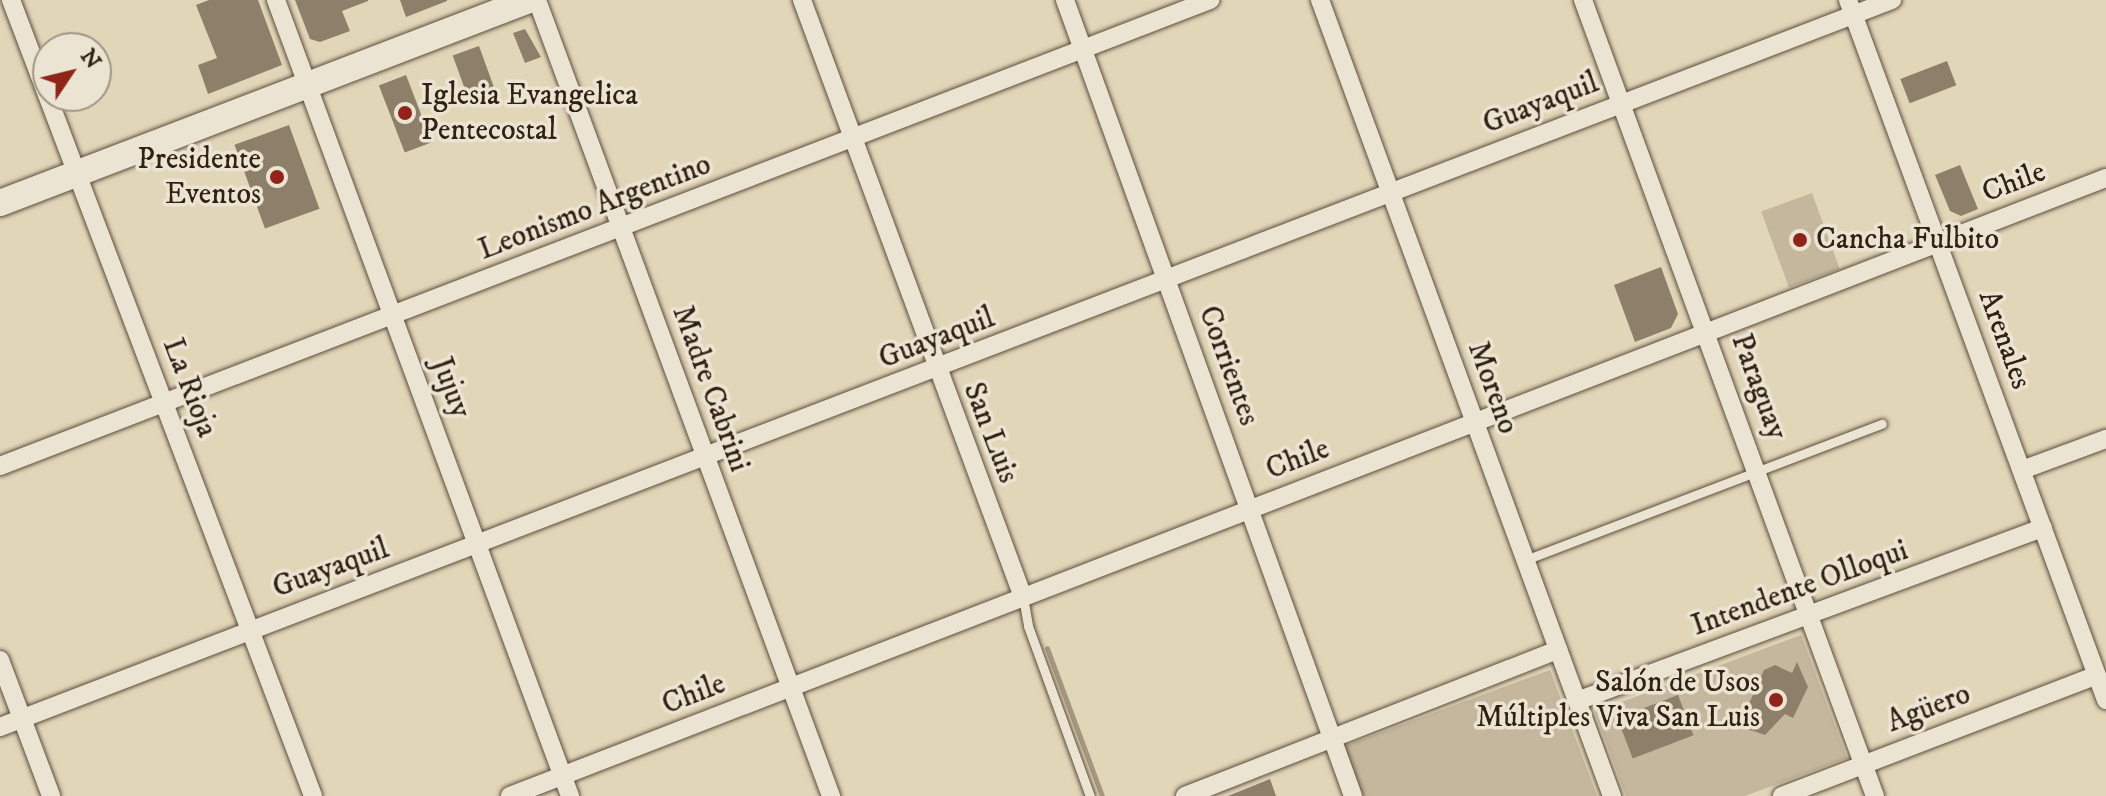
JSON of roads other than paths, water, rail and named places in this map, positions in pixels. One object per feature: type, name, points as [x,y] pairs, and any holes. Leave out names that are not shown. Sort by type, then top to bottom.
[{"type":"main road","points":[[0,203],[529,0]]},
{"type":"street","name":"La Rioja","points":[[11,0],[313,796]]},
{"type":"street","name":"Jujuy","points":[[276,0],[570,796]]},
{"type":"street","name":"Madre Cabrini","points":[[537,0],[623,225],[704,456],[831,796]]},
{"type":"street","name":"San Luis","points":[[802,0],[936,370],[1023,597]]},
{"type":"street","name":"Corrientes","points":[[1065,0],[1353,796]]},
{"type":"street","name":"Leonismo Argentino","points":[[0,466],[1210,0]]},
{"type":"street","name":"Moreno","points":[[1320,0],[1612,796]]},
{"type":"street","name":"Paraguay","points":[[1583,0],[1708,331],[1875,796]]},
{"type":"street","name":"Guayaquil","points":[[0,727],[249,629],[936,370],[1621,103],[1851,8],[1892,0]]},
{"type":"street","name":"Arenales","points":[[1851,8],[2106,700]]},
{"type":"street","name":"Chile","points":[[510,796],[2106,178]]},
{"type":"street","points":[[2022,470],[2106,439]]},
{"type":"street","name":"Intendente Olloqui","points":[[1577,701],[2043,528]]},
{"type":"street","points":[[1185,796],[1558,650]]},
{"type":"street","points":[[0,660],[51,796]]},
{"type":"street","name":"Agüero","points":[[1782,796],[2097,675]]},
{"type":"lane","points":[[1525,560],[1882,424]]},
{"type":"lane","name":"San Luis","points":[[1023,597],[1028,626],[1090,796]]},
{"type":"waterway","points":[[1047,648],[1102,796]]},
{"type":"place","name":"Iglesia Evangelica Pentecostal","points":[[405,113]]},
{"type":"place","name":"Presidente Eventos","points":[[277,177]]},
{"type":"place","name":"Cancha Fulbito","points":[[1800,240]]},
{"type":"place","name":"Salón de Usos Múltiples Viva San Luis","points":[[1776,700]]}]
